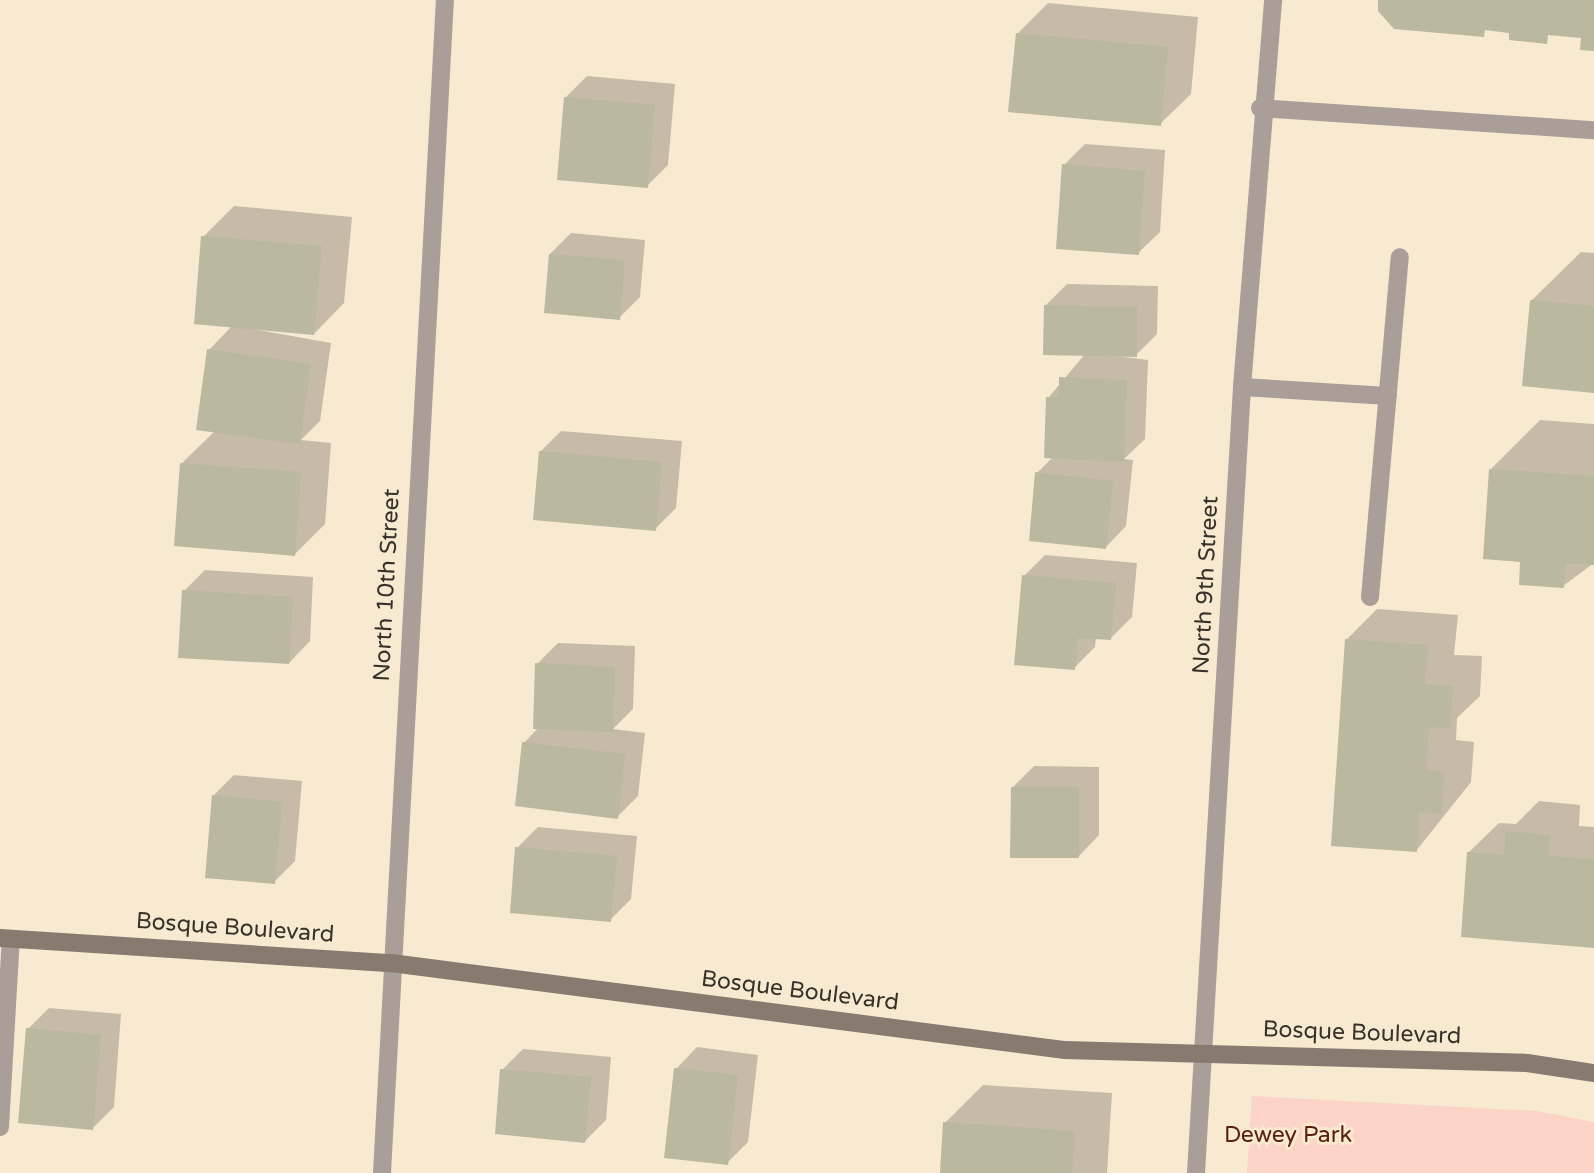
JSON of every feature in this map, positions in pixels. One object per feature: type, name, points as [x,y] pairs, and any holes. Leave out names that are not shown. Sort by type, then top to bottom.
[{"type":"main road","name":"Bosque Boulevard","points":[[5,938],[391,963],[1065,1050],[1527,1063],[1594,1073]]},
{"type":"street","name":"North 10th Street","points":[[382,1173],[444,0]]},
{"type":"street","name":"North 9th Street","points":[[1196,1173],[1207,1054],[1242,387],[1260,108],[1273,0]]},
{"type":"street","points":[[1260,108],[1594,130]]},
{"type":"street","points":[[1370,597],[1400,257]]},
{"type":"street","points":[[1242,387],[1388,396]]},
{"type":"street","points":[[0,1127],[5,938]]},
{"type":"green space","name":"Dewey Park","points":[[1252,1096],[1537,1111],[1594,1122],[1594,1173],[1247,1173]]},
{"type":"building","points":[[1378,0],[1594,0],[1594,51],[1580,50],[1581,38],[1548,35],[1547,44],[1509,40],[1509,33],[1485,30],[1484,37],[1394,29],[1378,11]]},
{"type":"building","points":[[1016,33],[1168,47],[1161,126],[1008,112]]},
{"type":"building","points":[[564,97],[655,105],[648,188],[557,180]]},
{"type":"building","points":[[1062,164],[1145,171],[1139,255],[1056,249]]},
{"type":"building","points":[[201,236],[322,246],[314,335],[194,324]]},
{"type":"building","points":[[549,254],[625,260],[620,320],[544,313]]},
{"type":"building","points":[[1530,300],[1594,306],[1594,393],[1522,386]]},
{"type":"building","points":[[1044,305],[1137,307],[1137,357],[1043,355]]},
{"type":"building","points":[[207,349],[311,364],[300,444],[196,430]]},
{"type":"building","points":[[1059,377],[1127,380],[1124,462],[1044,458],[1046,397],[1059,397]]},
{"type":"building","points":[[539,451],[662,462],[656,531],[533,520]]},
{"type":"building","points":[[180,463],[301,472],[295,556],[174,546]]},
{"type":"building","points":[[1489,469],[1594,476],[1594,565],[1565,563],[1564,588],[1519,585],[1520,562],[1483,559]]},
{"type":"building","points":[[1035,472],[1113,481],[1106,549],[1029,541]]},
{"type":"building","points":[[1022,575],[1116,583],[1111,640],[1078,638],[1075,670],[1014,665]]},
{"type":"building","points":[[182,590],[293,597],[289,664],[178,658]]},
{"type":"building","points":[[1345,639],[1428,645],[1425,684],[1453,686],[1450,728],[1429,727],[1426,770],[1444,772],[1441,814],[1419,812],[1417,852],[1331,846]]},
{"type":"building","points":[[535,663],[615,667],[613,732],[533,729]]},
{"type":"building","points":[[522,742],[625,754],[618,819],[515,806]]},
{"type":"building","points":[[1011,787],[1079,787],[1079,858],[1010,858]]},
{"type":"building","points":[[212,795],[282,802],[275,884],[205,878]]},
{"type":"building","points":[[1506,831],[1550,835],[1549,856],[1594,859],[1594,948],[1461,937],[1467,852],[1504,855]]},
{"type":"building","points":[[515,847],[617,856],[611,922],[510,913]]},
{"type":"building","points":[[26,1028],[101,1035],[93,1130],[18,1123]]},
{"type":"building","points":[[674,1068],[738,1075],[728,1165],[664,1158]]},
{"type":"building","points":[[500,1069],[591,1077],[585,1143],[495,1134]]},
{"type":"building","points":[[943,1122],[1075,1131],[1072,1173],[940,1173]]}]
